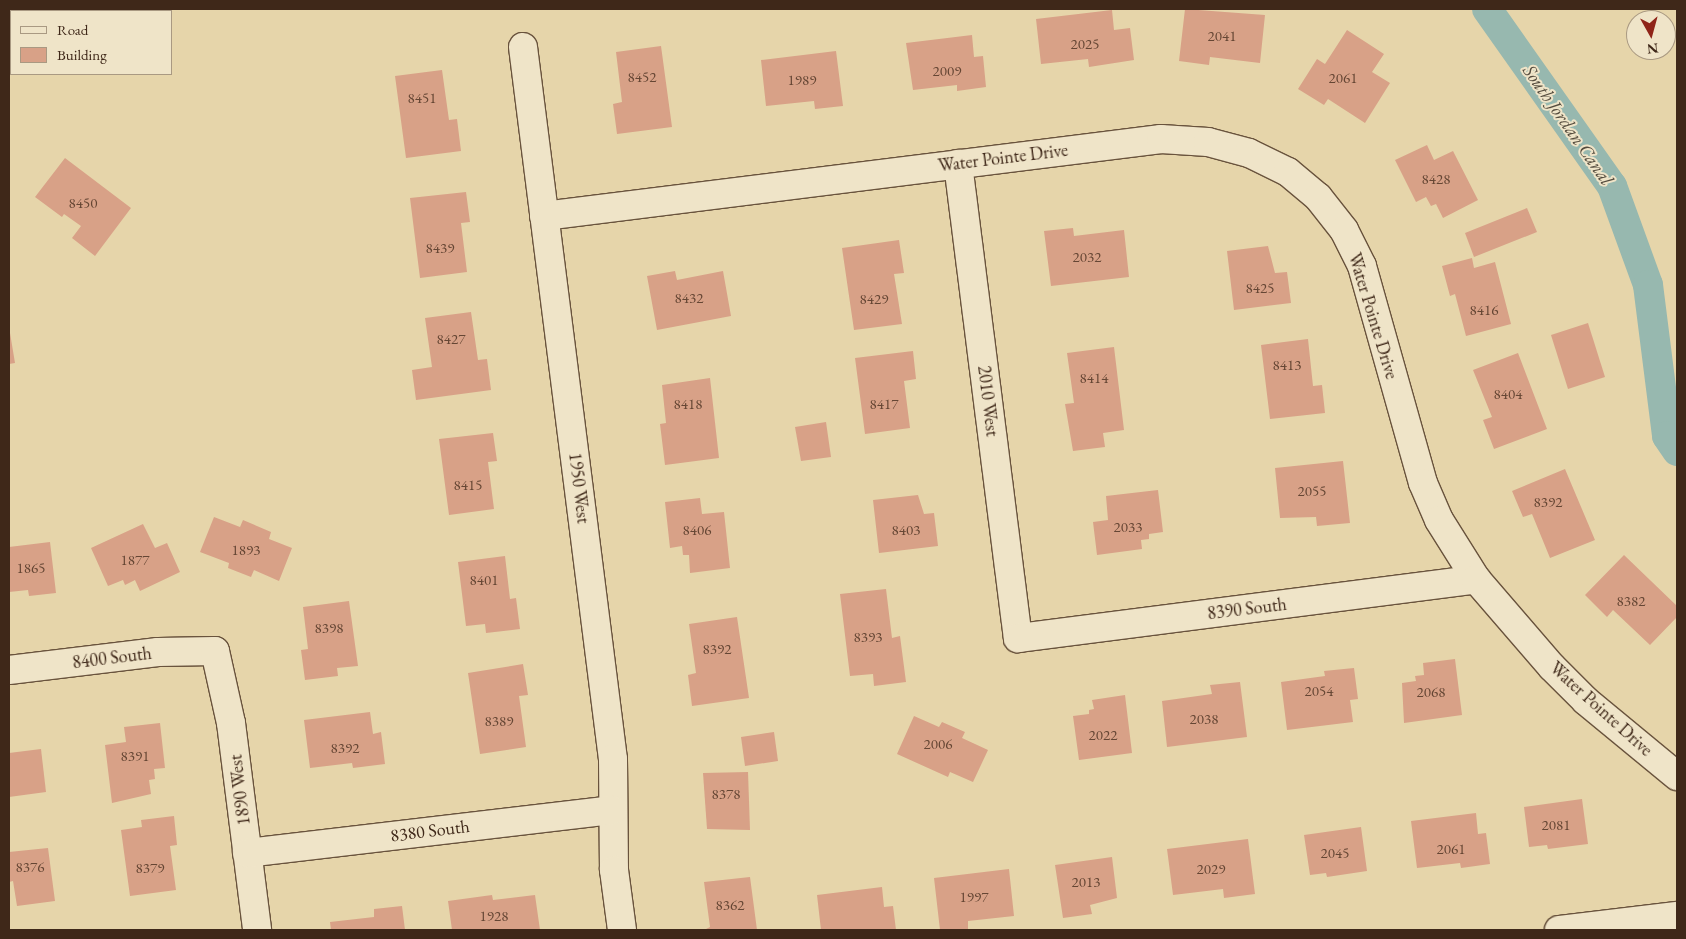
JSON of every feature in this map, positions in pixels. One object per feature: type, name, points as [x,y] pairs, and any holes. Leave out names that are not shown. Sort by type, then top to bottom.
[{"type":"street","name":"1950 West","points":[[523,47],[612,750],[614,870],[622,930]]},
{"type":"street","name":"Water Pointe Drive","points":[[544,216],[1161,139],[1208,142],[1249,153],[1288,172],[1318,197],[1344,230],[1362,266],[1423,483],[1439,520],[1476,579],[1552,667],[1586,701],[1677,776]]},
{"type":"street","name":"2010 West","points":[[958,164],[1018,638]]},
{"type":"street","name":"8390 South","points":[[1018,638],[1476,579]]},
{"type":"street","name":"8400 South","points":[[9,670],[158,652],[215,651]]},
{"type":"street","name":"1890 West","points":[[215,651],[231,723],[257,930]]},
{"type":"street","name":"8380 South","points":[[247,853],[612,810]]},
{"type":"street","points":[[1559,930],[1677,916]]},
{"type":"building","points":[[1185,9],[1265,15],[1260,63],[1210,57],[1209,65],[1179,61]]},
{"type":"building","points":[[1112,10],[1114,30],[1130,28],[1134,60],[1089,67],[1088,59],[1041,64],[1036,19]]},
{"type":"building","points":[[1347,30],[1384,54],[1372,72],[1390,83],[1365,123],[1328,99],[1324,105],[1298,89],[1317,59],[1325,64]]},
{"type":"building","points":[[972,35],[974,57],[983,56],[986,87],[957,91],[957,85],[913,90],[906,43]]},
{"type":"building","points":[[661,46],[672,127],[617,134],[613,104],[622,102],[616,52]]},
{"type":"building","points":[[836,51],[843,106],[815,109],[814,101],[766,106],[761,60]]},
{"type":"building","points":[[442,70],[449,120],[457,119],[461,151],[406,158],[395,76]]},
{"type":"building","points":[[1427,145],[1434,160],[1453,151],[1478,200],[1443,218],[1436,204],[1431,206],[1426,197],[1416,202],[1395,160]]},
{"type":"building","points":[[65,158],[131,208],[95,256],[72,238],[81,226],[64,214],[62,217],[35,197]]},
{"type":"building","points":[[466,192],[470,222],[461,223],[467,272],[420,278],[410,198]]},
{"type":"building","points":[[1527,208],[1537,232],[1474,257],[1465,233]]},
{"type":"building","points":[[1073,228],[1074,236],[1124,230],[1129,277],[1051,286],[1044,231]]},
{"type":"building","points":[[899,240],[904,273],[894,274],[902,324],[854,330],[842,248]]},
{"type":"building","points":[[1268,246],[1275,273],[1287,272],[1291,303],[1234,310],[1227,251]]},
{"type":"building","points":[[1472,258],[1474,268],[1495,262],[1511,324],[1466,336],[1455,294],[1450,296],[1442,266]]},
{"type":"building","points":[[675,271],[677,280],[723,271],[731,316],[657,330],[647,276]]},
{"type":"building","points":[[471,312],[478,360],[487,359],[491,390],[416,400],[412,370],[432,367],[425,318]]},
{"type":"building","points":[[1588,323],[1605,377],[1568,389],[1551,335]]},
{"type":"building","points":[[9,334],[15,363],[9,364]]},
{"type":"building","points":[[1308,339],[1313,386],[1322,385],[1325,413],[1270,419],[1261,345]]},
{"type":"building","points":[[1114,347],[1124,430],[1103,433],[1105,447],[1073,451],[1065,404],[1074,403],[1067,353]]},
{"type":"building","points":[[913,351],[916,379],[904,381],[910,428],[865,434],[855,358]]},
{"type":"building","points":[[1518,353],[1547,429],[1494,449],[1483,420],[1492,417],[1473,370]]},
{"type":"building","points":[[710,378],[719,458],[665,465],[660,424],[666,423],[662,385]]},
{"type":"building","points":[[826,422],[831,457],[801,461],[795,427]]},
{"type":"building","points":[[493,433],[497,461],[488,462],[494,509],[449,515],[439,439]]},
{"type":"building","points":[[1343,461],[1350,523],[1317,526],[1316,517],[1280,518],[1275,468]]},
{"type":"building","points":[[1565,469],[1595,540],[1550,558],[1532,514],[1523,517],[1512,491]]},
{"type":"building","points":[[1158,490],[1163,532],[1149,534],[1149,539],[1141,540],[1142,549],[1097,555],[1093,522],[1108,520],[1106,496]]},
{"type":"building","points":[[918,495],[924,514],[934,513],[938,546],[879,553],[873,500]]},
{"type":"building","points":[[700,498],[702,514],[724,512],[730,568],[690,573],[689,555],[683,555],[682,546],[670,548],[665,502]]},
{"type":"building","points":[[214,517],[240,527],[243,520],[271,532],[269,539],[292,548],[279,581],[254,570],[251,577],[228,568],[229,563],[200,552]]},
{"type":"building","points":[[143,524],[155,548],[167,543],[180,572],[140,591],[135,580],[125,585],[123,580],[108,586],[91,548]]},
{"type":"building","points":[[50,542],[56,593],[29,596],[28,590],[9,592],[9,547]]},
{"type":"building","points":[[1624,555],[1677,606],[1677,617],[1650,645],[1613,610],[1607,617],[1585,595]]},
{"type":"building","points":[[505,556],[510,599],[516,598],[520,629],[486,633],[485,624],[466,626],[458,562]]},
{"type":"building","points":[[886,589],[892,638],[900,636],[906,682],[874,686],[873,674],[850,676],[840,594]]},
{"type":"building","points":[[349,601],[358,666],[337,668],[338,676],[305,680],[301,650],[308,649],[303,607]]},
{"type":"building","points":[[737,617],[749,698],[692,706],[688,675],[696,673],[689,624]]},
{"type":"building","points":[[1455,659],[1462,715],[1404,723],[1402,683],[1416,681],[1415,676],[1424,675],[1423,663]]},
{"type":"building","points":[[523,664],[528,695],[519,696],[526,747],[480,754],[468,673]]},
{"type":"building","points":[[1354,668],[1358,699],[1350,700],[1353,722],[1287,730],[1281,682],[1325,676],[1324,671]]},
{"type":"building","points":[[1240,682],[1247,737],[1167,747],[1162,701],[1212,694],[1210,685]]},
{"type":"building","points":[[1125,695],[1132,753],[1079,760],[1073,716],[1089,714],[1089,710],[1094,709],[1092,700]]},
{"type":"building","points":[[370,712],[373,734],[381,732],[385,764],[353,768],[352,763],[310,768],[304,720]]},
{"type":"building","points":[[914,716],[939,727],[942,722],[965,732],[962,738],[988,750],[973,782],[950,772],[948,777],[897,754]]},
{"type":"building","points":[[160,723],[165,768],[154,769],[155,779],[149,780],[151,794],[112,803],[105,745],[126,742],[124,727]]},
{"type":"building","points":[[774,732],[778,761],[745,766],[741,737]]},
{"type":"building","points":[[41,749],[46,792],[9,797],[9,753]]},
{"type":"building","points":[[748,772],[750,830],[707,829],[703,773]]},
{"type":"building","points":[[1582,799],[1588,844],[1548,849],[1547,845],[1529,847],[1524,807]]},
{"type":"building","points":[[1476,813],[1478,834],[1486,833],[1490,864],[1461,868],[1460,863],[1417,868],[1411,821]]},
{"type":"building","points":[[174,816],[177,845],[170,846],[176,890],[130,896],[121,830],[142,827],[141,820]]},
{"type":"building","points":[[1361,827],[1367,871],[1327,877],[1326,873],[1310,875],[1304,835]]},
{"type":"building","points":[[1248,839],[1255,894],[1224,898],[1223,889],[1173,895],[1167,849]]},
{"type":"building","points":[[48,848],[55,901],[17,906],[13,881],[9,882],[9,852]]},
{"type":"building","points":[[1112,857],[1117,898],[1090,905],[1092,914],[1063,918],[1055,865]]},
{"type":"building","points":[[1009,869],[1014,916],[968,921],[968,930],[940,930],[934,878]]},
{"type":"building","points":[[750,877],[757,930],[704,930],[710,927],[704,882]]},
{"type":"building","points":[[882,887],[884,907],[893,906],[896,930],[821,930],[817,895]]},
{"type":"building","points":[[492,895],[493,900],[535,895],[540,930],[452,930],[448,901]]},
{"type":"building","points":[[402,906],[405,930],[331,930],[330,922],[374,917],[374,909]]},
{"type":"waterway","name":"South Jordan Canal","points":[[1487,9],[1612,186],[1648,285],[1667,436],[1677,451]]}]
